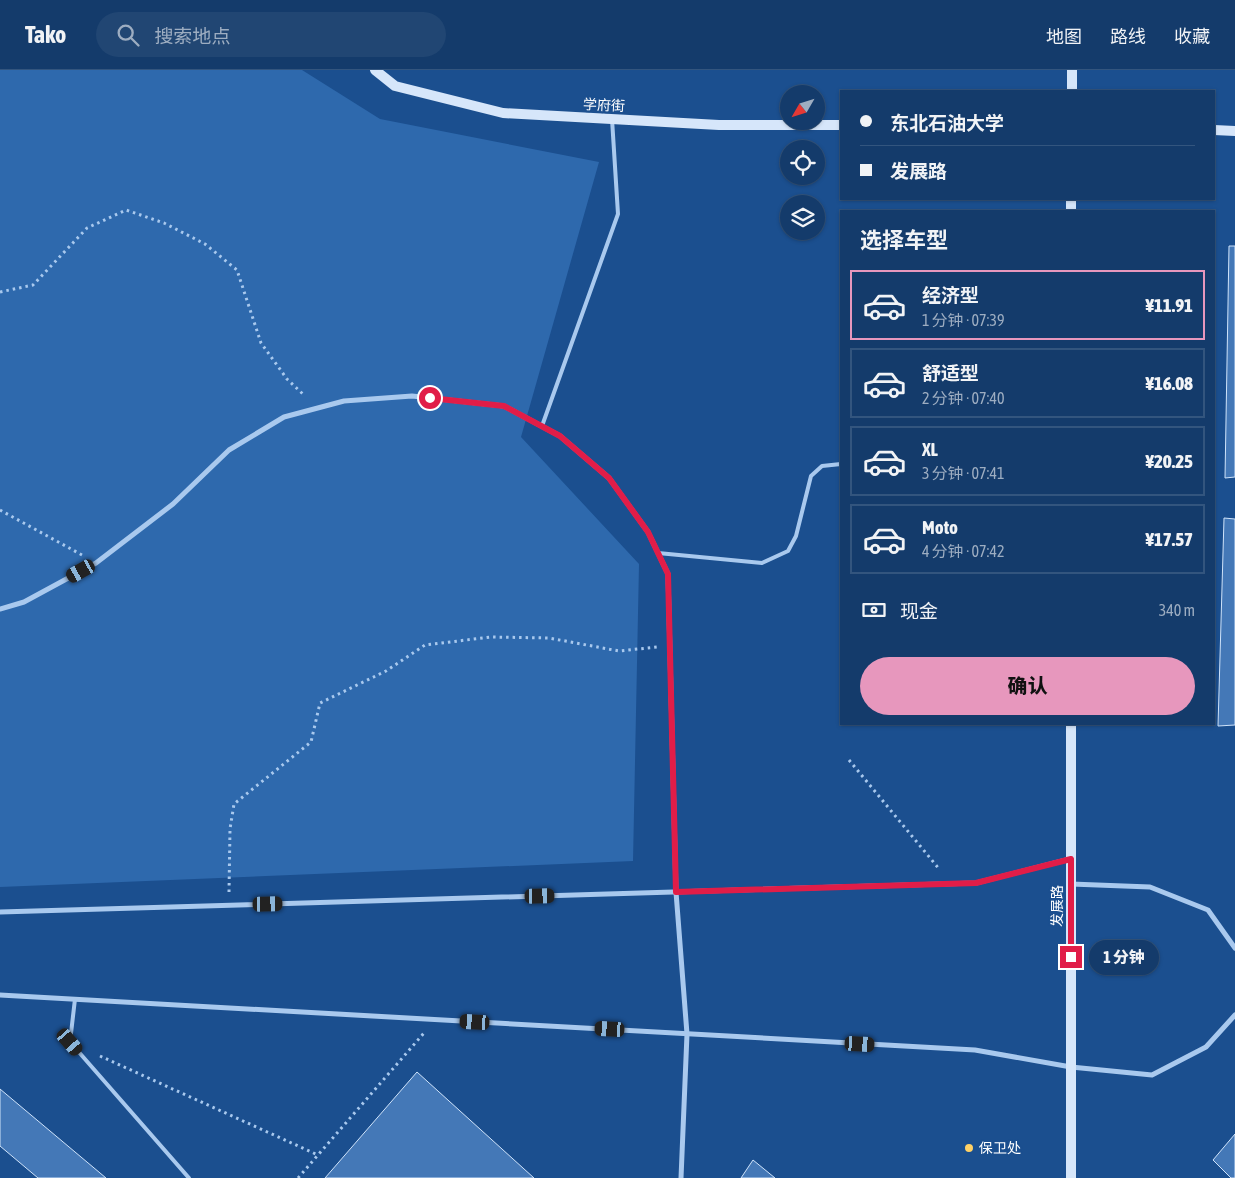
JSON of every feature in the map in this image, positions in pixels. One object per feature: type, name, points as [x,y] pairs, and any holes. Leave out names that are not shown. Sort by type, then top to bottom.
[{"type":"street","name":"学府街","points":[[374,70],[395,86],[503,113],[719,125],[840,125]]},
{"type":"street","points":[[1072,70],[1072,90]]},
{"type":"street","points":[[1215,130],[1235,131]]},
{"type":"street","points":[[0,609],[24,602],[96,563],[173,504],[229,450],[284,417],[344,400],[412,396],[504,406],[560,436],[609,478],[648,532],[668,574],[676,892],[687,1034],[681,1178]]},
{"type":"street","name":"发展路","points":[[1071,725],[1071,1178]]},
{"type":"street","points":[[0,912],[976,883],[1071,859]]},
{"type":"street","points":[[1071,884],[1150,887],[1208,910],[1235,948]]},
{"type":"street","points":[[0,995],[975,1050],[1071,1067],[1152,1075],[1206,1047],[1235,1015]]},
{"type":"lane","points":[[542,426],[618,214],[612,120]]},
{"type":"lane","points":[[658,553],[762,563],[788,551],[796,536],[811,476],[822,466],[840,464]]},
{"type":"lane","points":[[75,999],[70,1042],[189,1178]]},
{"type":"path","points":[[0,292],[33,286],[87,228],[126,210],[164,223],[205,244],[237,270],[261,343],[287,378],[317,408]]},
{"type":"path","points":[[0,510],[96,563]]},
{"type":"path","points":[[229,905],[230,829],[234,804],[311,742],[320,703],[386,671],[424,645],[491,637],[548,638],[619,651],[670,646]]},
{"type":"path","points":[[849,760],[952,884]]},
{"type":"path","points":[[298,1178],[436,1019]]},
{"type":"path","points":[[96,1054],[318,1155]]},
{"type":"shaded area","points":[[0,70],[302,70],[380,119],[599,162],[521,437],[639,564],[633,861],[0,887]]},
{"type":"building","points":[[1229,246],[1235,246],[1235,477],[1225,478]]},
{"type":"building","points":[[1224,518],[1235,519],[1235,725],[1218,726]]},
{"type":"building","points":[[417,1072],[534,1178],[325,1178]]},
{"type":"building","points":[[0,1089],[106,1178],[38,1178],[0,1146]]},
{"type":"building","points":[[1235,1134],[1235,1178],[1231,1178],[1213,1160]]},
{"type":"building","points":[[753,1160],[775,1178],[741,1178]]},
{"type":"place","name":"保卫处","points":[[969,1148]]},
{"type":"route","points":[[430,398],[504,406],[560,436],[609,478],[648,532],[668,574],[676,892],[976,883],[1071,859],[1071,957]]}]
